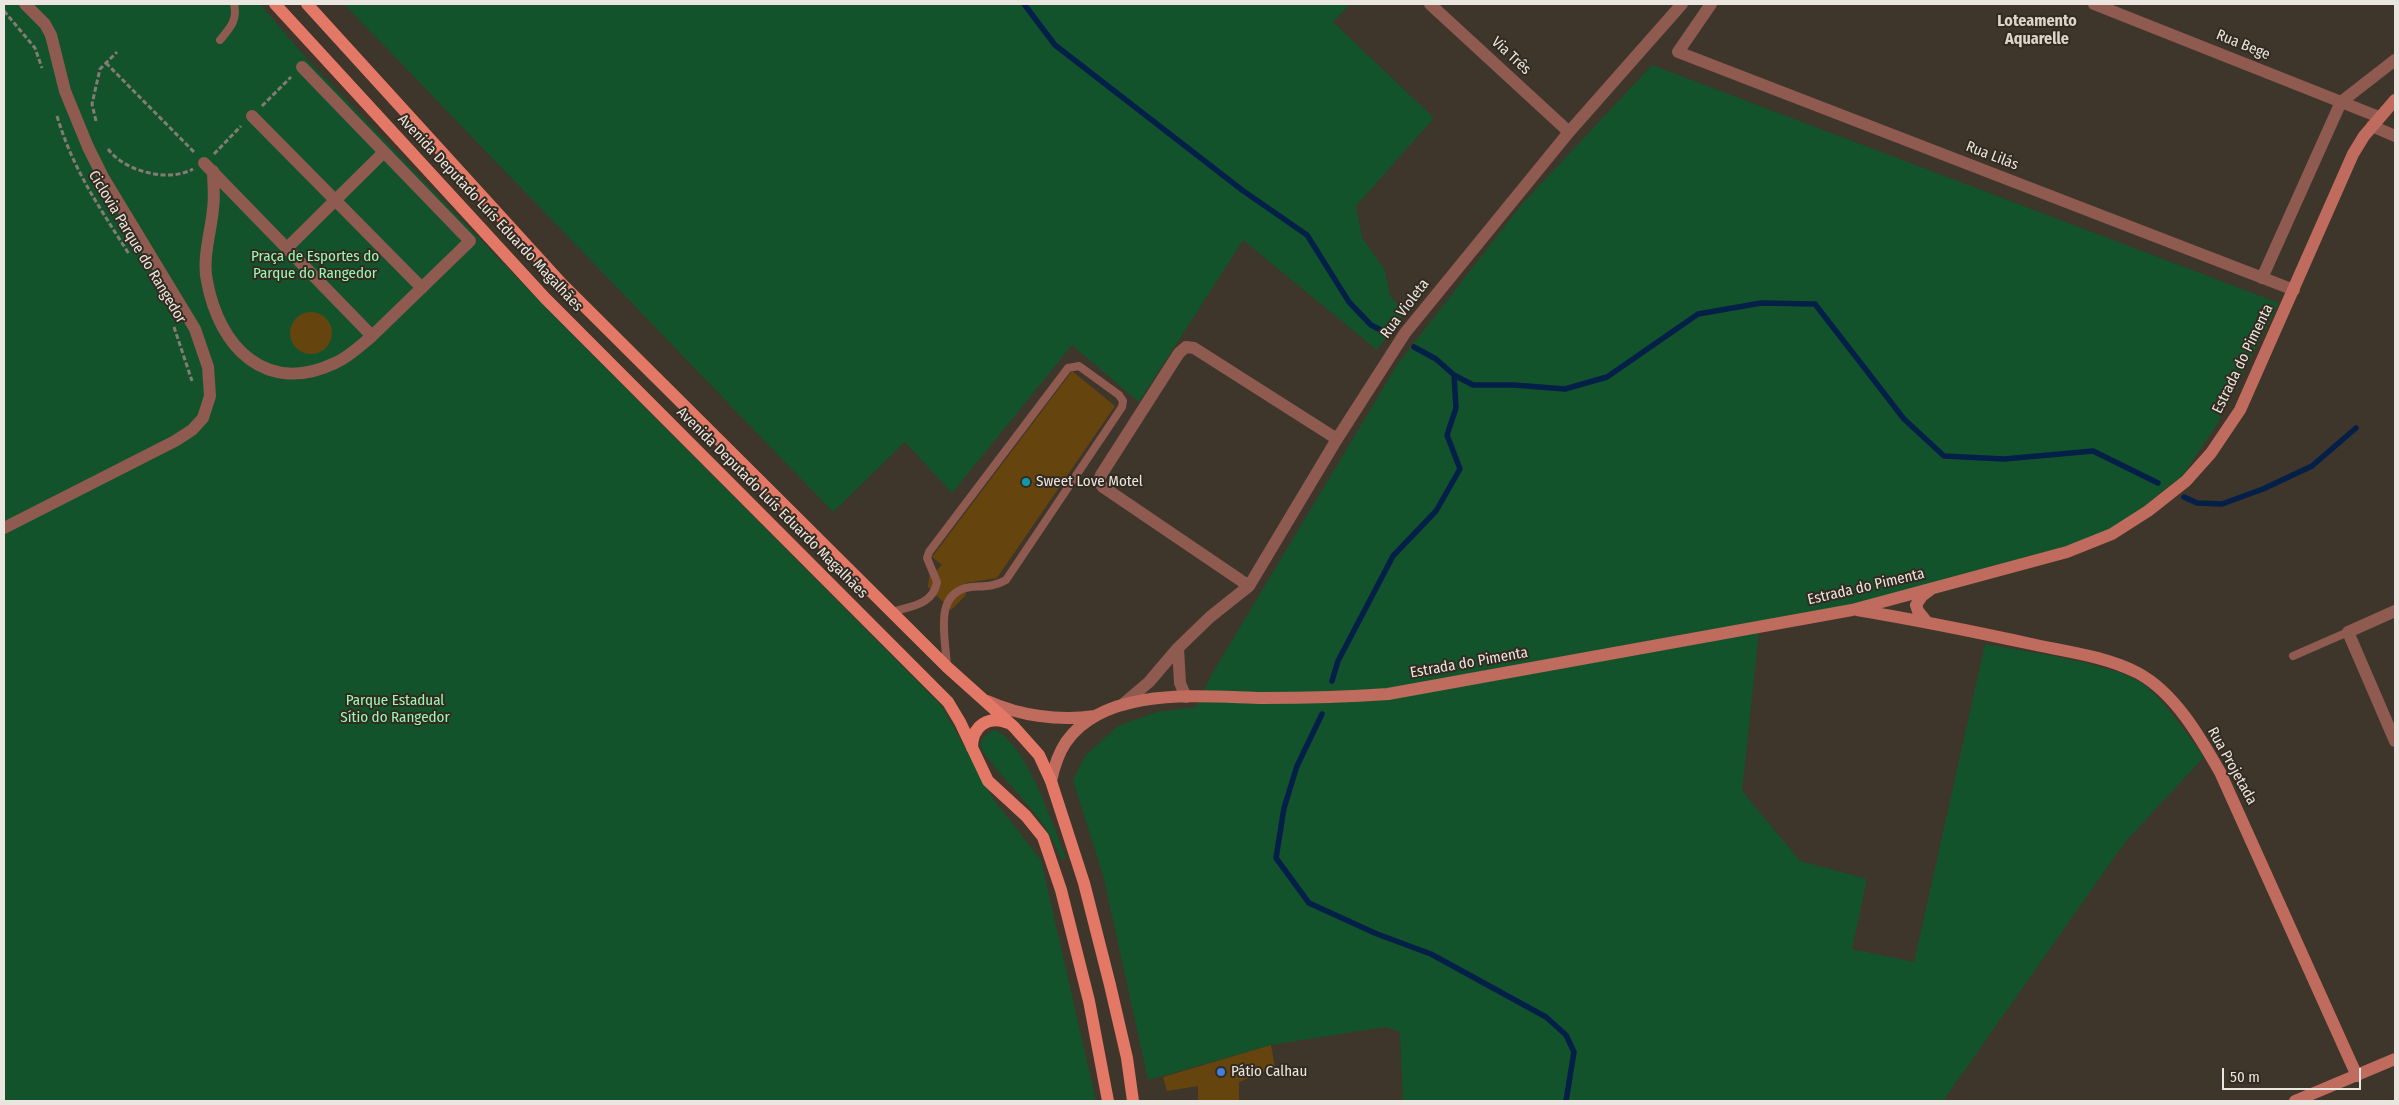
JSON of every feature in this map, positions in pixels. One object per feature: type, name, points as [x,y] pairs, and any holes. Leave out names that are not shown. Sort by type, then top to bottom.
[{"type":"main road","name":"Avenida Deputado Luís Eduardo Magalhães","points":[[275,4],[545,298],[948,702],[960,722],[988,781],[1036,827],[1049,853],[1061,890],[1089,1001],[1108,1101]]},
{"type":"main road","name":"Avenida Deputado Luís Eduardo Magalhães","points":[[306,4],[562,284],[947,667],[1014,726],[1039,755],[1051,781],[1084,883],[1127,1058],[1133,1101]]},
{"type":"main road","name":"Estrada do Pimenta","points":[[1051,781],[1058,756],[1067,741],[1082,726],[1122,705],[1157,697],[1320,698],[1388,694],[1852,610],[2067,552],[2096,542],[2148,511],[2186,481],[2211,453],[2240,410],[2353,154],[2375,121],[2395,100]]},
{"type":"main road","points":[[1926,621],[1916,605],[1922,596],[1932,588]]},
{"type":"main road","name":"Rua Projetada","points":[[1852,610],[1926,621],[2091,656],[2139,674],[2160,690],[2203,742],[2220,772],[2357,1076]]},
{"type":"main road","name":"Estrada do Pimenta","points":[[980,698],[1009,710],[1030,714],[1072,718],[1100,715]]},
{"type":"main road","points":[[972,750],[973,734],[984,722],[994,719],[1014,726]]},
{"type":"main road","points":[[2295,1101],[2357,1076],[2395,1058]]},
{"type":"street","points":[[4,528],[175,442],[192,430],[204,418],[210,396],[208,367],[195,329],[88,147],[66,91],[51,36],[45,24],[25,4]]},
{"type":"street","name":"Via Três","points":[[1430,4],[1569,132]]},
{"type":"street","name":"Rua Lilás","points":[[1711,4],[1678,52],[2294,290]]},
{"type":"street","name":"Rua Bege","points":[[2094,4],[2341,102],[2375,121],[2395,136]]},
{"type":"street","name":"Rua Violeta","points":[[1122,705],[1149,682],[1178,648],[1221,607],[1249,586],[1337,439],[1405,333],[1569,132],[1679,5]]},
{"type":"street","points":[[2262,278],[2341,102],[2395,60]]},
{"type":"street","points":[[208,167],[214,207],[206,262],[206,280],[216,313],[225,334],[237,350],[255,363],[282,373],[310,372],[336,363],[372,336],[470,242],[302,67]]},
{"type":"street","points":[[252,116],[422,288]]},
{"type":"street","points":[[287,248],[384,152]]},
{"type":"street","points":[[208,167],[372,336]]},
{"type":"street","points":[[1249,586],[1102,487],[1099,482],[1101,475],[1179,353],[1186,347],[1194,348],[1337,439]]},
{"type":"street","points":[[2395,612],[2348,632],[2395,741]]},
{"type":"street","points":[[1178,648],[1180,683],[1186,697]]},
{"type":"lane","points":[[227,4],[236,14]]},
{"type":"lane","points":[[220,40],[232,25],[236,14],[234,4]]},
{"type":"lane","points":[[892,612],[925,602],[932,596],[937,582],[927,558],[929,552],[1068,368],[1079,366],[1119,395],[1123,401],[1122,407],[1006,580],[998,585],[970,587],[956,591],[949,599],[944,609],[947,667]]},
{"type":"lane","points":[[2293,656],[2348,632]]},
{"type":"path","points":[[4,11],[35,48],[44,74]]},
{"type":"path","points":[[97,129],[92,104],[100,69],[117,52]]},
{"type":"path","points":[[106,63],[208,167]]},
{"type":"path","points":[[104,144],[112,155],[129,166],[151,173],[174,175],[208,167],[252,116],[302,67]]},
{"type":"path","name":"Ciclovia Parque do Rangedor","points":[[54,108],[65,142],[82,181],[131,256]]},
{"type":"path","name":"Ciclovia Parque do Rangedor","points":[[172,323],[193,386]]},
{"type":"green space","name":"Parque Estadual Sítio do Rangedor","points":[[4,4],[260,4],[308,60],[554,316],[942,706],[994,800],[1041,860],[1096,1101],[4,1101]]},
{"type":"green space","points":[[344,4],[1350,4],[1333,22],[1434,118],[1356,206],[1362,238],[1385,270],[1390,296],[1405,312],[1377,350],[1243,240],[1139,402],[1072,345],[952,493],[905,442],[833,512]]},
{"type":"green space","points":[[1652,65],[2279,303],[2217,424],[2183,475],[2139,510],[2099,537],[1846,607],[1760,622],[1742,791],[1800,861],[1867,879],[1852,949],[1914,962],[1985,644],[2070,659],[2115,671],[2133,678],[2146,686],[2162,702],[2204,757],[2125,842],[1943,1101],[1403,1101],[1400,1032],[1385,1027],[1271,1045],[1148,1080],[1104,879],[1073,780],[1085,756],[1118,726],[1157,712],[1196,707],[1212,674],[1397,365],[1522,204]]},
{"type":"green space","points":[[995,730],[1007,738],[1018,751],[1028,768],[1038,787],[1066,858],[1062,860],[1055,844],[1036,815],[982,750],[980,744],[983,739]]},
{"type":"building","points":[[311,312],[326,318],[332,333],[326,348],[311,354],[296,348],[290,333],[296,318]]},
{"type":"building","name":"Sweet Love Motel","points":[[1072,371],[1115,406],[997,578],[965,583],[966,595],[951,610],[928,587],[929,577],[942,565],[932,557]]},
{"type":"building","name":"Pátio Calhau","points":[[1271,1045],[1275,1067],[1239,1082],[1239,1101],[1198,1101],[1198,1086],[1167,1091],[1163,1077]]},
{"type":"waterway","points":[[1024,4],[1055,45],[1242,190],[1307,235],[1349,302],[1371,325],[1387,333]]},
{"type":"waterway","points":[[1454,375],[1473,385],[1514,385],[1565,389],[1607,377],[1698,314],[1761,303],[1815,304],[1904,419],[1944,456],[2004,459],[2093,451],[2158,483]]},
{"type":"waterway","points":[[1332,681],[1338,661],[1393,556],[1436,511],[1460,469],[1447,435],[1456,408],[1454,375],[1436,359],[1414,347]]},
{"type":"waterway","points":[[2184,497],[2197,503],[2222,504],[2263,489],[2312,466],[2356,428]]},
{"type":"waterway","points":[[1322,714],[1297,766],[1284,808],[1276,858],[1309,903],[1377,934],[1431,954],[1546,1017],[1566,1035],[1574,1052],[1566,1101]]},
{"type":"place","name":"Sweet Love Motel","points":[[1026,482]]},
{"type":"place","name":"Pátio Calhau","points":[[1221,1072]]},
{"type":"district","name":"Loteamento Aquarelle","points":[[2037,31]]},
{"type":"park label","name":"Praça de Esportes do Parque do Rangedor","points":[[315,266]]}]
